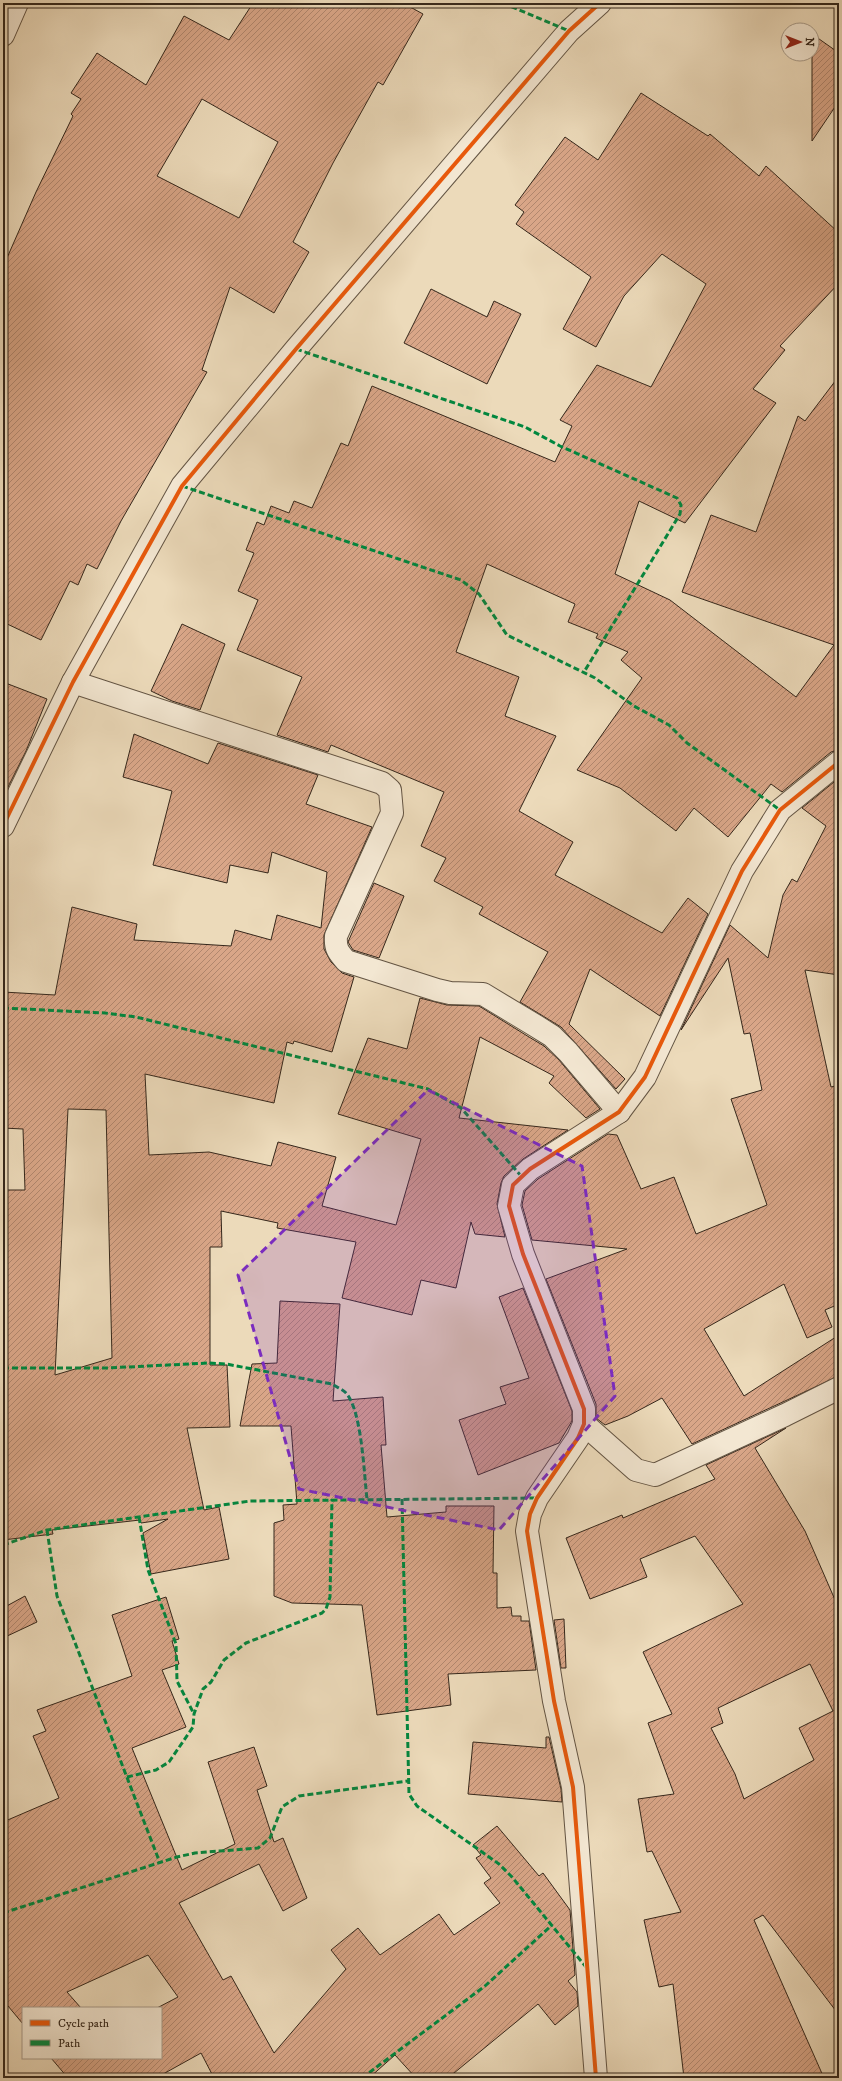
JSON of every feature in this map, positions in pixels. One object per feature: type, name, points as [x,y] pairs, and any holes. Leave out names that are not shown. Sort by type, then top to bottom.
[{"type":"street","points":[[3,35],[17,3]]},
{"type":"street","points":[[3,826],[73,682],[182,486],[296,348],[569,31],[600,3]]},
{"type":"street","points":[[73,682],[382,783],[390,790],[392,813],[336,936],[335,946],[337,951],[346,961],[437,990],[450,993],[476,993],[489,997],[552,1036],[619,1112]]},
{"type":"street","points":[[596,2078],[573,1787],[554,1701],[527,1531],[530,1514],[537,1498],[578,1438],[584,1424],[584,1409],[523,1254],[509,1206],[513,1185],[530,1169],[619,1112],[645,1077],[746,864],[780,810],[839,762]]},
{"type":"street","points":[[584,1424],[636,1470],[655,1475],[785,1415],[839,1388]]},
{"type":"highlighted area","points":[[428,1090],[582,1166],[615,1396],[499,1530],[299,1489],[238,1275]]},
{"type":"building","points":[[253,3],[403,3],[423,14],[383,85],[378,82],[333,163],[293,242],[309,252],[274,313],[230,287],[202,370],[207,372],[121,521],[97,569],[87,564],[78,585],[70,581],[41,640],[3,622],[3,267],[36,192],[73,116],[71,114],[81,99],[71,93],[97,53],[146,85],[184,16],[229,40]],"holes":[[[202,99],[278,142],[239,218],[157,176]]]},
{"type":"building","points":[[820,40],[839,53],[839,101],[812,141],[812,62],[820,62]]},
{"type":"building","points":[[641,93],[708,136],[710,134],[759,176],[766,166],[839,233],[839,283],[780,346],[785,350],[753,389],[776,403],[685,523],[639,501],[615,574],[670,600],[796,697],[834,645],[682,592],[711,515],[756,532],[798,416],[805,421],[839,376],[839,750],[831,752],[782,792],[771,784],[728,837],[694,808],[676,831],[620,788],[577,770],[642,678],[621,660],[628,652],[596,638],[598,634],[568,622],[575,604],[487,564],[456,652],[519,677],[505,716],[556,736],[519,811],[573,842],[555,875],[662,933],[688,898],[708,914],[660,1016],[590,969],[569,1024],[625,1079],[616,1089],[561,1027],[520,1002],[548,952],[479,914],[483,907],[434,881],[446,858],[421,846],[444,792],[331,745],[328,752],[277,735],[302,677],[237,650],[258,600],[238,591],[254,553],[246,550],[257,522],[264,525],[271,506],[289,513],[294,501],[312,508],[341,443],[348,446],[372,386],[555,462],[572,426],[560,420],[597,365],[651,387],[706,284],[662,254],[624,296],[596,347],[563,329],[591,277],[516,224],[524,212],[515,205],[565,137],[598,160]]},
{"type":"building","points":[[431,289],[487,317],[494,301],[521,314],[487,384],[404,343]]},
{"type":"building","points":[[182,624],[225,644],[200,710],[172,701],[151,691]]},
{"type":"building","points":[[3,682],[47,699],[26,751],[3,797]]},
{"type":"building","points":[[134,734],[208,764],[218,743],[318,775],[306,804],[372,827],[324,935],[324,949],[331,962],[342,973],[354,977],[332,1052],[294,1041],[293,1044],[287,1042],[274,1103],[145,1074],[149,1155],[209,1152],[271,1166],[278,1142],[336,1157],[322,1206],[396,1225],[421,1139],[338,1114],[368,1038],[407,1049],[420,998],[447,1005],[479,1006],[544,1046],[559,1060],[600,1109],[586,1118],[549,1083],[554,1076],[480,1037],[459,1118],[568,1130],[523,1159],[504,1176],[501,1183],[497,1204],[505,1237],[475,1234],[471,1222],[456,1288],[421,1280],[412,1315],[342,1298],[356,1242],[277,1228],[278,1223],[221,1211],[222,1247],[210,1247],[210,1365],[227,1365],[230,1427],[187,1428],[204,1510],[219,1507],[229,1559],[151,1574],[143,1533],[168,1519],[141,1523],[140,1520],[52,1530],[53,1534],[3,1540],[3,1190],[25,1190],[23,1129],[3,1128],[6,1090],[3,1090],[3,992],[55,995],[72,907],[137,924],[134,940],[231,946],[235,930],[271,940],[277,915],[321,928],[327,872],[272,852],[268,873],[230,865],[227,883],[153,865],[172,791],[123,777]],"holes":[[[68,1109],[106,1110],[112,1358],[55,1375]]]},
{"type":"building","points":[[839,778],[839,975],[805,970],[831,1087],[839,1085],[839,1304],[825,1310],[832,1327],[807,1338],[784,1284],[704,1329],[744,1396],[839,1335],[839,1376],[692,1444],[662,1398],[628,1416],[605,1425],[596,1418],[596,1404],[546,1279],[627,1249],[532,1240],[522,1205],[525,1191],[538,1179],[608,1134],[617,1135],[641,1189],[674,1177],[696,1234],[767,1205],[731,1099],[762,1090],[750,1033],[744,1034],[728,958],[681,1030],[730,925],[768,958],[783,895],[792,879],[797,882],[826,826],[802,808]]},
{"type":"building","points":[[374,883],[404,896],[379,958],[353,950],[348,942]]},
{"type":"building","points":[[523,1288],[572,1411],[572,1421],[559,1443],[478,1475],[459,1420],[506,1404],[500,1387],[529,1378],[499,1297]]},
{"type":"building","points":[[280,1301],[340,1304],[333,1401],[383,1397],[386,1445],[381,1445],[387,1517],[446,1512],[446,1506],[494,1506],[493,1573],[497,1573],[497,1608],[511,1607],[512,1616],[521,1616],[521,1621],[529,1621],[536,1670],[448,1674],[451,1705],[377,1715],[362,1605],[292,1603],[274,1596],[274,1523],[284,1520],[283,1505],[297,1504],[291,1426],[240,1426],[252,1364],[277,1363]]},
{"type":"building","points":[[786,1428],[755,1448],[805,1531],[839,1609],[839,2015],[763,1915],[754,1920],[824,2078],[684,2078],[673,1984],[659,1987],[644,1920],[681,1912],[652,1851],[647,1852],[638,1799],[674,1794],[648,1723],[672,1714],[643,1652],[743,1604],[695,1536],[640,1559],[647,1577],[590,1599],[566,1538],[622,1515],[623,1518],[715,1479],[706,1465]],"holes":[[[810,1664],[833,1711],[799,1728],[814,1760],[744,1799],[735,1774],[711,1728],[723,1723],[718,1708]]]},
{"type":"building","points":[[25,1596],[37,1622],[3,1638],[3,1608]]},
{"type":"building","points":[[166,1597],[179,1639],[172,1641],[179,1664],[162,1670],[186,1727],[132,1748],[182,1870],[235,1844],[208,1762],[254,1747],[267,1786],[257,1790],[274,1842],[283,1838],[307,1898],[283,1911],[259,1864],[179,1903],[223,1980],[231,1976],[274,2053],[346,1969],[331,1950],[358,1928],[380,1955],[439,1914],[454,1935],[500,1903],[484,1883],[491,1878],[476,1858],[481,1855],[473,1845],[497,1826],[539,1876],[543,1873],[570,1910],[575,1975],[568,1981],[577,1992],[578,2006],[555,2025],[538,2004],[448,2078],[416,2078],[395,2055],[369,2078],[214,2078],[201,2053],[156,2078],[68,2078],[52,2059],[162,2059],[162,2007],[159,2007],[178,1997],[148,1955],[67,1992],[80,2007],[22,2007],[22,2023],[3,2000],[3,1822],[59,1798],[33,1736],[46,1731],[37,1710],[132,1676],[112,1615]]},
{"type":"building","points":[[564,1619],[566,1668],[561,1668],[554,1620]]},
{"type":"building","points":[[546,1737],[549,1737],[561,1789],[562,1802],[468,1794],[473,1742],[546,1748]]},
{"type":"marked path","points":[[503,3],[569,31]]},
{"type":"marked path","points":[[296,349],[525,427],[560,446],[677,498],[681,505],[680,514],[584,672]]},
{"type":"marked path","points":[[182,486],[461,580],[479,594],[507,635],[595,678],[634,706],[669,725],[687,743],[780,810]]},
{"type":"marked path","points":[[3,1008],[105,1013],[136,1017],[428,1089],[461,1108],[522,1177]]},
{"type":"marked path","points":[[3,1368],[107,1368],[209,1363],[226,1364],[332,1384],[345,1392],[351,1400],[355,1412],[359,1427],[367,1499]]},
{"type":"marked path","points":[[3,1545],[47,1530],[250,1501],[537,1498]]},
{"type":"marked path","points":[[127,1777],[156,1770],[169,1762],[193,1727],[194,1714],[203,1689],[211,1682],[224,1660],[246,1643],[322,1613],[326,1609],[330,1597],[332,1499]]},
{"type":"marked path","points":[[402,1499],[409,1794],[417,1806],[499,1864],[512,1877],[586,1967]]},
{"type":"marked path","points":[[139,1517],[148,1570],[176,1644],[177,1681],[194,1714]]},
{"type":"marked path","points":[[47,1530],[57,1596],[160,1863]]},
{"type":"marked path","points":[[3,1913],[177,1857],[195,1853],[258,1848],[270,1838],[282,1807],[299,1796],[408,1781]]},
{"type":"marked path","points":[[362,2078],[485,1986],[552,1925]]},
{"type":"cycle path","points":[[3,826],[73,682],[182,486],[296,349],[569,31],[600,3]]},
{"type":"cycle path","points":[[596,2078],[573,1787],[554,1701],[527,1531],[530,1514],[537,1498],[578,1438],[584,1424],[584,1409],[523,1254],[509,1206],[513,1185],[530,1169],[619,1112],[645,1077],[742,871],[780,810],[839,762]]}]
